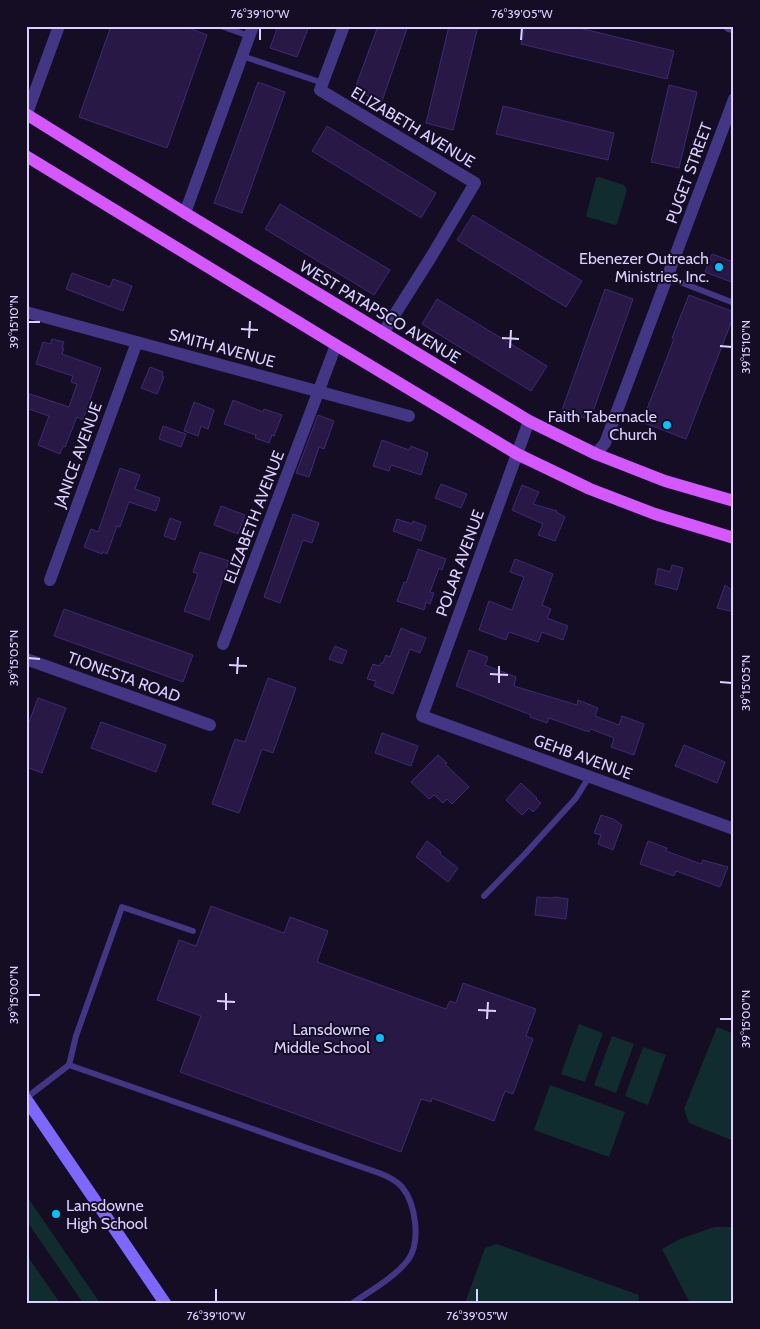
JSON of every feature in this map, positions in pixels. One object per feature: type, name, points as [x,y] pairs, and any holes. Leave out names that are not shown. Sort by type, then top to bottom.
[{"type":"main road","name":"WEST PATAPSCO AVENUE","points":[[26,115],[529,421],[596,454],[665,481],[734,501]]},
{"type":"main road","points":[[26,156],[517,454],[590,489],[655,514],[734,538]]},
{"type":"street","points":[[26,115],[59,26]]},
{"type":"street","points":[[323,84],[344,26]]},
{"type":"street","points":[[729,26],[734,27]]},
{"type":"street","points":[[185,212],[251,31]]},
{"type":"street","name":"ELIZABETH AVENUE","points":[[323,84],[320,90],[475,183],[383,333]]},
{"type":"street","name":"PUGET STREET","points":[[596,454],[605,444],[733,103]]},
{"type":"street","name":"SMITH AVENUE","points":[[26,312],[409,416]]},
{"type":"street","name":"JANICE AVENUE","points":[[50,580],[137,342]]},
{"type":"street","name":"ELIZABETH AVENUE","points":[[223,644],[336,345]]},
{"type":"street","name":"POLAR AVENUE","points":[[422,716],[529,421]]},
{"type":"street","name":"TIONESTA ROAD","points":[[26,659],[210,725]]},
{"type":"street","name":"GEHB AVENUE","points":[[422,716],[734,829]]},
{"type":"street","points":[[26,1098],[165,1303]]},
{"type":"lane","points":[[221,26],[251,31]]},
{"type":"lane","points":[[242,56],[323,84]]},
{"type":"lane","points":[[668,274],[680,282],[734,303]]},
{"type":"lane","points":[[484,896],[524,856],[576,798],[589,777]]},
{"type":"lane","points":[[26,1098],[69,1065],[76,1036],[122,907],[193,931]]},
{"type":"lane","points":[[69,1065],[379,1173],[392,1179],[402,1187],[413,1212],[416,1232],[409,1259],[397,1272],[353,1303]]},
{"type":"green space","points":[[599,177],[624,185],[627,190],[617,224],[615,225],[586,216],[596,178]]},
{"type":"green space","points":[[579,1024],[603,1033],[585,1082],[561,1074]]},
{"type":"green space","points":[[717,1027],[734,1034],[734,1141],[689,1123],[684,1109]]},
{"type":"green space","points":[[612,1036],[634,1044],[616,1093],[594,1085]]},
{"type":"green space","points":[[643,1047],[666,1055],[648,1105],[625,1096]]},
{"type":"green space","points":[[550,1085],[625,1112],[609,1157],[534,1130]]},
{"type":"green space","points":[[26,1195],[100,1303],[83,1303],[26,1220]]},
{"type":"green space","points":[[714,1227],[734,1227],[734,1303],[690,1303],[662,1249],[680,1239]]},
{"type":"green space","points":[[497,1244],[639,1295],[638,1303],[465,1303],[485,1248]]},
{"type":"green space","points":[[26,1254],[60,1303],[26,1303]]},
{"type":"building","points":[[111,26],[184,26],[207,35],[167,148],[79,117]]},
{"type":"building","points":[[278,26],[309,26],[297,57],[270,48]]},
{"type":"building","points":[[378,26],[408,26],[382,101],[354,91]]},
{"type":"building","points":[[449,26],[478,26],[453,130],[426,123]]},
{"type":"building","points":[[525,26],[571,26],[674,51],[667,79],[521,44]]},
{"type":"building","points":[[258,82],[285,92],[242,213],[214,203]]},
{"type":"building","points":[[669,85],[697,92],[679,168],[651,162]]},
{"type":"building","points":[[503,106],[614,133],[608,160],[496,134]]},
{"type":"building","points":[[327,126],[436,193],[421,218],[312,151]]},
{"type":"building","points":[[280,204],[390,270],[374,295],[265,229]]},
{"type":"building","points":[[473,215],[582,281],[566,307],[457,240]]},
{"type":"building","points":[[712,254],[734,262],[734,283],[705,272]]},
{"type":"building","points":[[72,273],[110,287],[113,279],[132,286],[123,311],[66,289]]},
{"type":"building","points":[[605,289],[633,299],[590,420],[562,410]]},
{"type":"building","points":[[689,295],[734,312],[734,315],[686,439],[642,422]]},
{"type":"building","points":[[437,299],[547,366],[531,391],[422,324]]},
{"type":"building","points":[[52,339],[64,342],[62,354],[101,368],[83,420],[77,417],[65,447],[63,446],[60,454],[38,445],[49,416],[26,408],[30,394],[69,407],[77,384],[71,382],[73,376],[36,364],[43,342],[50,344]]},
{"type":"building","points":[[150,367],[163,372],[162,376],[164,377],[157,394],[141,388]]},
{"type":"building","points":[[233,400],[263,412],[264,409],[282,415],[274,436],[272,435],[269,443],[255,438],[256,435],[224,424]]},
{"type":"building","points":[[194,402],[214,410],[208,429],[201,426],[198,436],[184,431]]},
{"type":"building","points":[[318,415],[334,421],[324,449],[319,447],[309,477],[296,473]]},
{"type":"building","points":[[163,426],[186,434],[181,447],[159,439]]},
{"type":"building","points":[[382,440],[409,450],[411,446],[428,453],[421,475],[391,465],[389,471],[373,466]]},
{"type":"building","points":[[120,468],[140,475],[135,489],[160,498],[156,511],[129,502],[120,527],[117,526],[107,554],[103,552],[102,554],[84,547],[91,529],[98,532]]},
{"type":"building","points":[[441,484],[467,494],[461,508],[435,498]]},
{"type":"building","points":[[522,485],[539,492],[533,504],[557,511],[565,517],[555,541],[538,535],[543,524],[512,510]]},
{"type":"building","points":[[221,506],[245,515],[238,534],[214,525]]},
{"type":"building","points":[[293,514],[319,523],[312,543],[303,540],[280,603],[264,597]]},
{"type":"building","points":[[170,518],[181,522],[175,540],[164,536]]},
{"type":"building","points":[[397,519],[412,524],[413,521],[426,526],[421,541],[393,531]]},
{"type":"building","points":[[418,549],[446,559],[442,570],[439,568],[430,592],[434,593],[430,604],[426,602],[424,610],[397,601],[404,582],[406,583]]},
{"type":"building","points":[[200,552],[229,561],[209,620],[184,611],[198,574],[193,572]]},
{"type":"building","points":[[515,559],[553,574],[542,605],[551,609],[547,618],[568,626],[563,640],[542,632],[538,642],[509,632],[506,640],[479,630],[489,601],[512,610],[524,577],[510,572]]},
{"type":"building","points":[[672,565],[683,568],[677,590],[655,584],[658,568],[670,572]]},
{"type":"building","points":[[725,585],[734,592],[734,612],[717,608]]},
{"type":"building","points":[[64,609],[193,655],[183,682],[54,636]]},
{"type":"building","points":[[401,628],[426,638],[420,653],[410,649],[393,694],[374,686],[376,681],[367,679],[373,664],[379,666],[383,663],[386,655],[390,657]]},
{"type":"building","points":[[335,646],[347,651],[342,664],[329,659]]},
{"type":"building","points":[[469,650],[488,657],[485,665],[516,677],[514,686],[577,705],[578,700],[598,708],[595,716],[619,725],[622,716],[644,724],[634,755],[611,747],[614,738],[591,729],[589,732],[549,718],[547,723],[456,686]]},
{"type":"building","points":[[268,678],[296,688],[273,753],[262,749],[239,813],[212,804],[235,739],[245,742]]},
{"type":"building","points":[[38,698],[66,708],[42,773],[26,767],[26,730]]},
{"type":"building","points":[[101,722],[166,745],[156,772],[91,748]]},
{"type":"building","points":[[382,733],[418,746],[411,766],[375,753]]},
{"type":"building","points":[[684,745],[725,762],[717,783],[675,766]]},
{"type":"building","points":[[438,755],[469,787],[452,804],[447,799],[443,803],[434,795],[429,799],[411,782]]},
{"type":"building","points":[[521,783],[541,803],[533,812],[529,808],[522,815],[506,800]]},
{"type":"building","points":[[601,815],[613,819],[622,825],[613,850],[598,844],[601,835],[594,833]]},
{"type":"building","points":[[427,841],[458,868],[448,882],[416,857]]},
{"type":"building","points":[[648,841],[667,848],[666,851],[701,864],[703,860],[728,867],[720,887],[676,871],[674,876],[640,864]]},
{"type":"building","points":[[537,897],[568,899],[566,919],[535,915]]},
{"type":"building","points":[[211,906],[284,933],[290,917],[328,931],[317,962],[446,1009],[450,1001],[456,1003],[463,983],[536,1009],[526,1036],[533,1039],[513,1094],[505,1091],[494,1121],[432,1098],[431,1102],[421,1099],[401,1152],[180,1072],[201,1016],[157,1000],[179,940],[196,946]]},
{"type":"place","name":"Ebenezer Outreach Ministries, Inc.","points":[[719,267]]},
{"type":"place","name":"Faith Tabernacle Church","points":[[667,425]]},
{"type":"place","name":"Lansdowne Middle School","points":[[380,1038]]},
{"type":"place","name":"Lansdowne High School","points":[[56,1214]]}]
